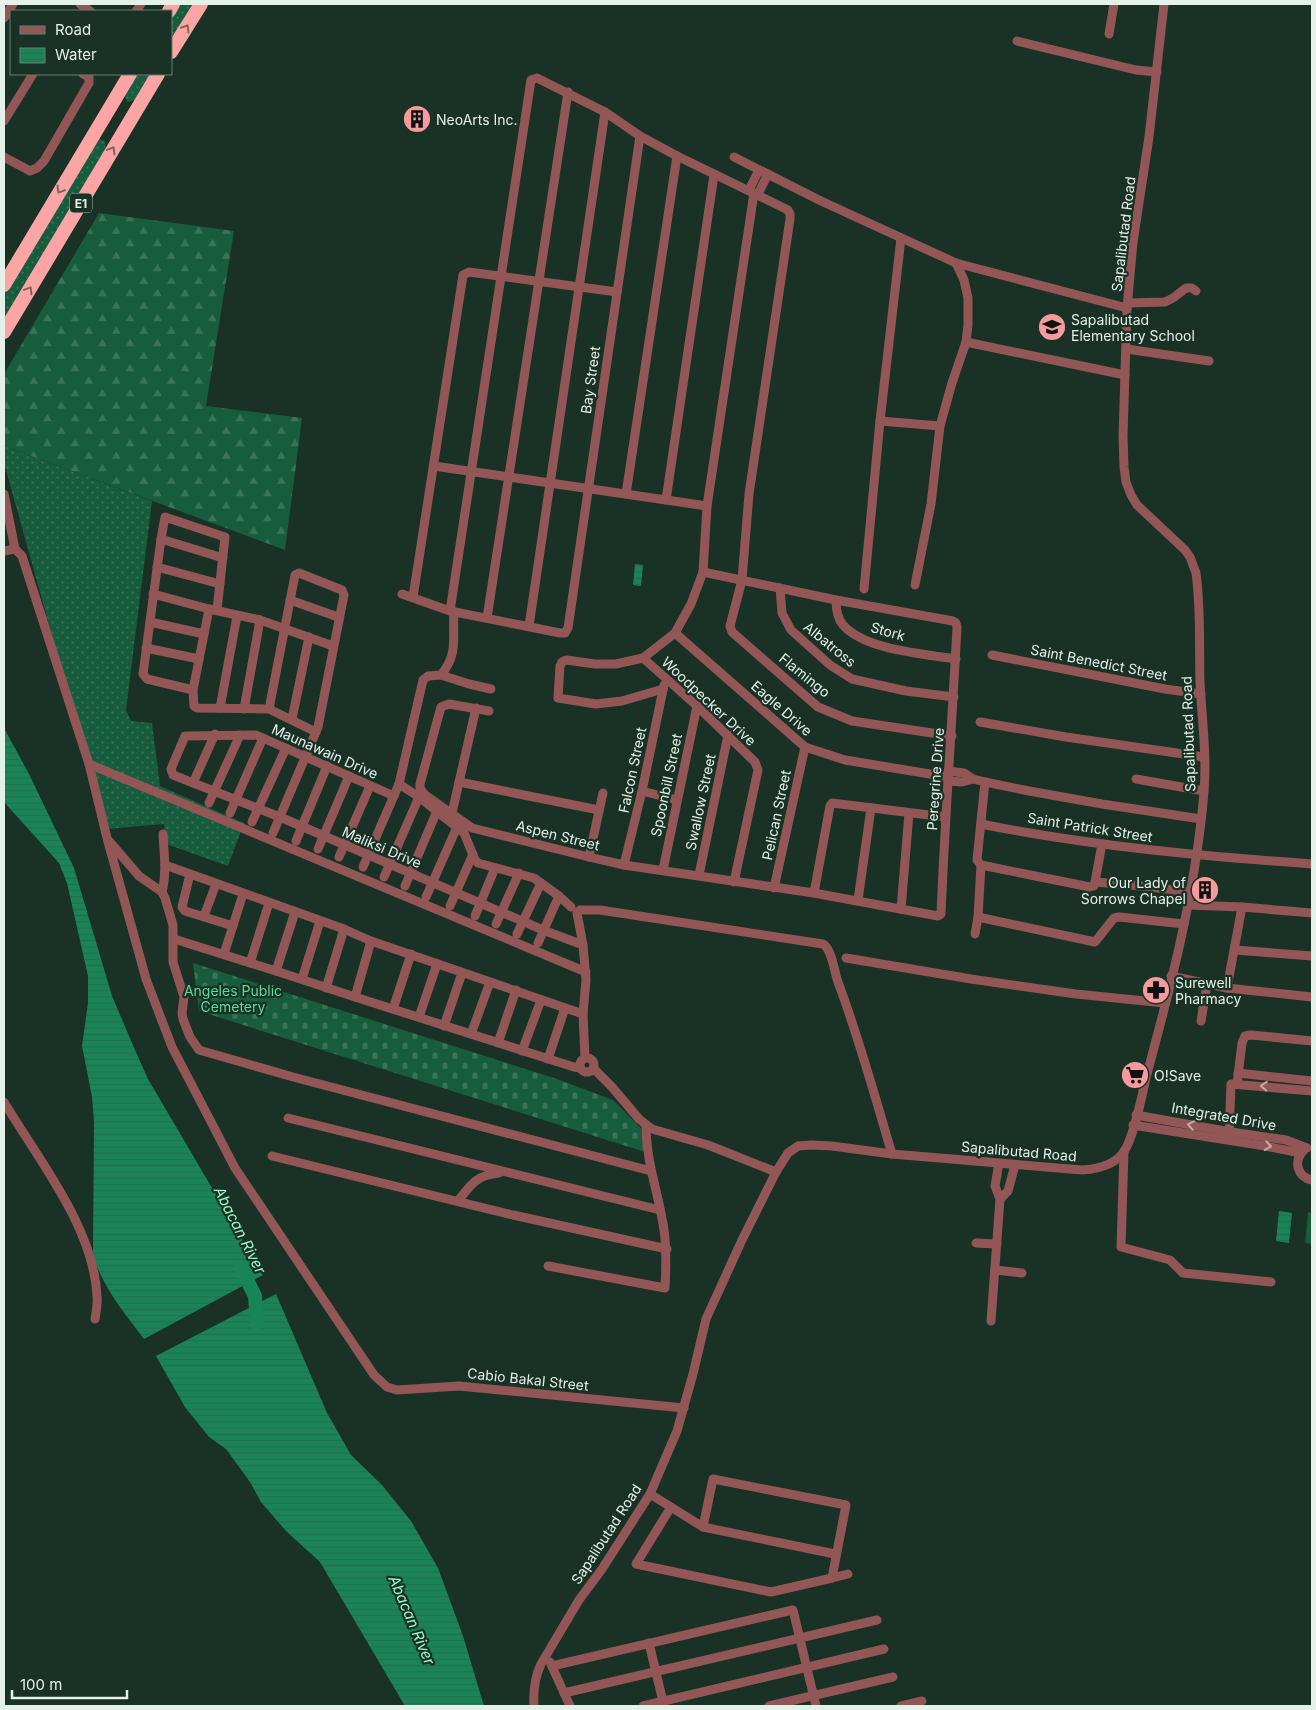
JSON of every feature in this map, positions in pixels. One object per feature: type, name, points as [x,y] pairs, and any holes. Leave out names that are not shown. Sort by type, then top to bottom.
[{"type":"highway","points":[[172,50],[201,4]]},
{"type":"highway","name":"E1","points":[[4,285],[129,75]]},
{"type":"highway","name":"E1","points":[[4,332],[157,75]]},
{"type":"street","points":[[4,18],[13,4]]},
{"type":"street","points":[[1109,34],[1114,4]]},
{"type":"street","name":"Sapalibutad Road","points":[[534,1706],[533,1697],[537,1674],[546,1655],[579,1600],[602,1569],[650,1494],[677,1430],[706,1319],[742,1240],[776,1172],[788,1154],[798,1146],[832,1146],[892,1154],[1069,1170],[1092,1169],[1110,1164],[1117,1160],[1124,1151],[1133,1125],[1166,1003],[1188,906],[1204,791],[1198,583],[1194,565],[1185,550],[1137,505],[1131,495],[1126,482],[1123,436],[1128,305],[1133,242],[1149,137],[1164,4]]},
{"type":"street","points":[[1017,41],[1136,70],[1157,72]]},
{"type":"street","points":[[4,121],[7,107],[31,75]]},
{"type":"street","points":[[4,157],[30,171],[37,168],[44,161],[90,83],[89,77],[85,75]]},
{"type":"street","name":"Flamingo","points":[[501,276],[531,80],[537,78],[606,112],[640,136],[677,156],[788,210],[790,219],[749,494],[742,580],[730,621],[732,632],[818,707],[852,721],[952,736]]},
{"type":"street","points":[[488,618],[568,92]]},
{"type":"street","points":[[402,594],[452,611],[529,626],[606,112]]},
{"type":"street","name":"Bay Street","points":[[529,626],[560,634],[565,633],[568,628],[640,136]]},
{"type":"street","points":[[626,494],[677,156]]},
{"type":"street","points":[[734,157],[956,263],[1128,305],[1165,302],[1186,288],[1192,288],[1196,291]]},
{"type":"street","points":[[665,685],[622,702],[596,704],[558,698],[560,666],[562,662],[566,660],[595,664],[616,664],[643,658],[676,633],[691,604],[702,572],[707,506],[758,170]]},
{"type":"street","points":[[754,192],[768,174]]},
{"type":"street","points":[[666,500],[714,175]]},
{"type":"street","points":[[864,589],[880,421],[901,238]]},
{"type":"street","points":[[915,586],[930,504],[940,426],[966,342],[968,298],[964,280],[956,263]]},
{"type":"street","points":[[414,597],[463,275],[469,272],[616,292]]},
{"type":"street","points":[[441,675],[449,664],[454,642],[452,611],[501,276]]},
{"type":"street","points":[[966,342],[1126,375]]},
{"type":"street","points":[[1126,349],[1209,361]]},
{"type":"street","points":[[880,421],[940,426]]},
{"type":"street","points":[[434,466],[707,506]]},
{"type":"street","points":[[4,494],[15,549],[22,556],[89,764],[107,838],[139,876],[162,892]]},
{"type":"street","points":[[193,690],[144,677],[143,674],[164,519],[167,518],[225,537],[220,584],[204,634],[193,690],[193,703],[197,708],[269,709],[316,732]]},
{"type":"street","points":[[161,539],[223,558]]},
{"type":"street","points":[[4,550],[15,549]]},
{"type":"street","points":[[157,567],[220,584]]},
{"type":"street","name":"Peregrine Drive","points":[[664,870],[858,900],[935,916],[941,914],[956,659],[956,624],[952,621],[836,600],[702,572]]},
{"type":"street","points":[[269,709],[295,575],[299,573],[342,590],[344,596],[338,617],[316,732],[273,832]]},
{"type":"street","name":"Albatross","points":[[780,588],[782,613],[791,630],[830,665],[852,679],[906,691],[954,697]]},
{"type":"street","points":[[153,594],[237,616],[260,620],[333,646]]},
{"type":"street","points":[[290,600],[338,617]]},
{"type":"street","name":"Stork","points":[[836,600],[836,612],[842,625],[856,636],[883,647],[956,659]]},
{"type":"street","points":[[220,708],[237,616]]},
{"type":"street","points":[[244,709],[260,620]]},
{"type":"street","points":[[150,622],[204,634]]},
{"type":"street","name":"Eagle Drive","points":[[676,633],[804,748],[845,760],[948,776],[962,782],[973,779],[1102,804],[1201,819]]},
{"type":"street","points":[[292,719],[309,637]]},
{"type":"street","points":[[146,648],[199,659]]},
{"type":"street","name":"Saint Benedict Street","points":[[992,655],[1164,689],[1201,694]]},
{"type":"street","name":"Woodpecker Drive","points":[[643,658],[665,685],[697,706],[755,762],[758,770],[734,882]]},
{"type":"street","points":[[363,867],[399,784],[423,680],[428,676],[441,675],[469,684],[491,688]]},
{"type":"street","name":"Falcon Street","points":[[624,865],[665,685]]},
{"type":"street","name":"Aspen Street","points":[[476,708],[449,704],[441,707],[420,784],[420,788],[425,795],[472,828],[624,865],[664,870]]},
{"type":"street","name":"Spoonbill Street","points":[[664,870],[697,706]]},
{"type":"street","points":[[452,813],[476,708],[489,711]]},
{"type":"street","points":[[980,722],[1204,758]]},
{"type":"street","points":[[193,783],[215,734]]},
{"type":"street","name":"Maunawain Drive","points":[[171,772],[185,736],[215,734],[256,735],[394,796]]},
{"type":"street","points":[[209,804],[240,735]]},
{"type":"street","name":"Swallow Street","points":[[699,874],[728,735]]},
{"type":"street","points":[[230,813],[263,738]]},
{"type":"street","points":[[252,822],[286,748]]},
{"type":"street","name":"Pelican Street","points":[[774,888],[804,748]]},
{"type":"street","points":[[89,764],[586,972]]},
{"type":"street","points":[[296,841],[327,766]]},
{"type":"street","name":"Maliksi Drive","points":[[171,772],[173,775],[280,817],[501,913],[583,945]]},
{"type":"street","points":[[318,849],[349,776]]},
{"type":"street","points":[[1136,779],[1204,791]]},
{"type":"street","points":[[459,782],[599,810]]},
{"type":"street","points":[[975,934],[981,866],[977,860],[986,782]]},
{"type":"street","points":[[399,784],[438,811],[466,836],[478,864],[534,878],[571,907]]},
{"type":"street","points":[[340,857],[370,786]]},
{"type":"street","points":[[642,791],[677,800]]},
{"type":"street","points":[[589,857],[603,793]]},
{"type":"street","points":[[384,877],[419,797]]},
{"type":"street","points":[[814,893],[830,806],[835,802],[909,814],[946,817]]},
{"type":"street","points":[[858,900],[871,808]]},
{"type":"street","points":[[405,886],[438,811]]},
{"type":"street","points":[[901,909],[909,814]]},
{"type":"street","name":"Saint Patrick Street","points":[[981,824],[1102,844],[1196,856],[1312,864]]},
{"type":"street","points":[[426,897],[457,827]]},
{"type":"street","points":[[163,834],[165,878],[162,892],[171,918],[174,939],[173,962],[184,997],[183,1019],[190,1037],[198,1050],[293,1077],[651,1171]]},
{"type":"street","name":"Cabio Bakal Street","points":[[107,838],[146,979],[172,1047],[236,1168],[374,1375],[387,1387],[397,1390],[459,1386],[684,1408]]},
{"type":"street","points":[[981,866],[1090,887],[1094,886],[1102,844]]},
{"type":"street","points":[[450,906],[473,854]]},
{"type":"street","points":[[165,865],[344,929],[371,941],[583,1014]]},
{"type":"street","points":[[475,916],[494,868]]},
{"type":"street","points":[[496,924],[519,873]]},
{"type":"street","points":[[190,874],[182,907],[185,911],[233,926]]},
{"type":"street","points":[[1095,882],[1190,892]]},
{"type":"street","points":[[517,934],[541,883]]},
{"type":"street","points":[[204,916],[216,884]]},
{"type":"street","points":[[224,954],[243,894]]},
{"type":"street","points":[[538,943],[559,896]]},
{"type":"street","points":[[250,963],[270,903]]},
{"type":"street","points":[[1188,906],[1242,907],[1312,914]]},
{"type":"street","points":[[1227,988],[1242,907]]},
{"type":"street","points":[[585,1058],[583,1014],[586,972],[577,913],[580,910],[584,909],[822,944],[827,946],[830,951],[835,974],[892,1154]]},
{"type":"street","points":[[276,971],[295,912]]},
{"type":"street","points":[[978,917],[1095,942],[1114,918],[1184,924]]},
{"type":"street","points":[[302,979],[320,921]]},
{"type":"street","points":[[326,988],[344,929]]},
{"type":"street","points":[[174,939],[302,979],[354,998],[580,1068],[586,1072],[593,1068]]},
{"type":"street","points":[[354,998],[371,941]]},
{"type":"street","points":[[1235,950],[1312,956]]},
{"type":"street","points":[[392,1009],[411,954]]},
{"type":"street","points":[[846,958],[990,982],[1076,994],[1166,1003]]},
{"type":"street","points":[[419,1017],[436,964]]},
{"type":"street","points":[[444,1026],[462,973]]},
{"type":"street","points":[[1171,976],[1227,988],[1312,997]]},
{"type":"street","points":[[471,1034],[490,982]]},
{"type":"street","points":[[1201,1021],[1207,984]]},
{"type":"street","points":[[498,1043],[516,990]]},
{"type":"street","points":[[522,1051],[541,1000]]},
{"type":"street","points":[[548,1059],[565,1008]]},
{"type":"street","points":[[1237,1084],[1242,1043],[1246,1036],[1312,1041]]},
{"type":"street","points":[[580,1068],[580,1062],[585,1058]]},
{"type":"street","points":[[585,1058],[592,1060],[593,1068],[646,1125],[660,1132],[701,1143],[776,1172]]},
{"type":"street","points":[[1238,1073],[1312,1081]]},
{"type":"street","points":[[1229,1136],[1231,1086],[1233,1084],[1312,1091]]},
{"type":"street","points":[[4,1102],[67,1205],[84,1238],[94,1273],[98,1298],[94,1319]]},
{"type":"street","name":"Integrated Drive","points":[[1136,1114],[1251,1140],[1286,1140],[1307,1149]]},
{"type":"street","points":[[288,1118],[660,1210]]},
{"type":"street","points":[[548,1266],[664,1288],[667,1249],[646,1147],[646,1125]]},
{"type":"street","name":"Integrated Drive","points":[[1133,1125],[1229,1136]]},
{"type":"street","points":[[1307,1149],[1298,1158],[1298,1168],[1304,1177],[1312,1180]]},
{"type":"street","points":[[1124,1151],[1121,1247],[1170,1260],[1183,1273],[1271,1282]]},
{"type":"street","points":[[272,1156],[667,1249]]},
{"type":"street","points":[[991,1321],[1000,1199],[995,1186],[999,1163]]},
{"type":"street","points":[[1000,1199],[1008,1191],[1015,1165]]},
{"type":"street","points":[[458,1201],[479,1177],[502,1172]]},
{"type":"street","points":[[976,1243],[996,1244]]},
{"type":"street","points":[[995,1270],[1022,1273]]},
{"type":"street","points":[[703,1527],[713,1480],[846,1505],[835,1554],[832,1578]]},
{"type":"street","points":[[650,1494],[703,1527],[835,1554]]},
{"type":"street","points":[[671,1507],[636,1564],[771,1592],[848,1574]]},
{"type":"street","points":[[552,1666],[793,1610],[816,1706]]},
{"type":"street","points":[[564,1694],[877,1620]]},
{"type":"street","points":[[650,1643],[664,1704]]},
{"type":"street","points":[[643,1706],[664,1704],[884,1649]]},
{"type":"street","points":[[546,1655],[570,1706]]},
{"type":"street","points":[[769,1706],[785,1705],[813,1696],[893,1677]]},
{"type":"street","points":[[900,1706],[922,1701]]},
{"type":"green space","points":[[178,4],[196,4],[172,42],[172,13]]},
{"type":"green space","points":[[134,75],[152,75],[136,99],[127,102],[124,95]]},
{"type":"green space","points":[[98,138],[105,141],[106,148],[4,321],[4,294]]},
{"type":"green space","points":[[99,213],[234,231],[206,406],[302,418],[285,550],[4,446],[4,374]]},
{"type":"green space","points":[[4,446],[152,501],[126,710],[131,721],[152,723],[160,786],[244,823],[228,866],[166,844],[164,824],[106,829],[4,463]]},
{"type":"green space","name":"Angeles Public Cemetery","points":[[193,963],[557,1079],[613,1100],[641,1128],[645,1152],[199,1011]]},
{"type":"green space","points":[[1308,1212],[1312,1213],[1312,1244],[1305,1243]]},
{"type":"water","points":[[635,564],[643,565],[641,586],[633,585]]},
{"type":"water","points":[[4,728],[29,774],[74,868],[112,996],[148,1079],[263,1275],[144,1339],[108,1289],[93,1256],[94,1122],[92,1097],[82,1046],[88,1003],[88,976],[67,883],[59,863],[4,802]]},
{"type":"water","points":[[1279,1211],[1292,1213],[1289,1243],[1276,1241]]},
{"type":"water","points":[[276,1294],[327,1413],[351,1455],[382,1485],[411,1521],[438,1568],[463,1636],[484,1706],[405,1706],[320,1562],[286,1531],[261,1502],[250,1482],[226,1449],[209,1437],[185,1407],[156,1356]]},
{"type":"waterway","name":"Abacan River","points":[[241,1268],[255,1296],[257,1323]]},
{"type":"place","name":"NeoArts Inc.","points":[[417,119]]},
{"type":"place","name":"Sapalibutad Elementary School","points":[[1052,327]]},
{"type":"place","name":"Our Lady of Sorrows Chapel","points":[[1205,890]]},
{"type":"place","name":"Surewell Pharmacy","points":[[1156,990]]},
{"type":"place","name":"O!Save","points":[[1135,1075]]}]
